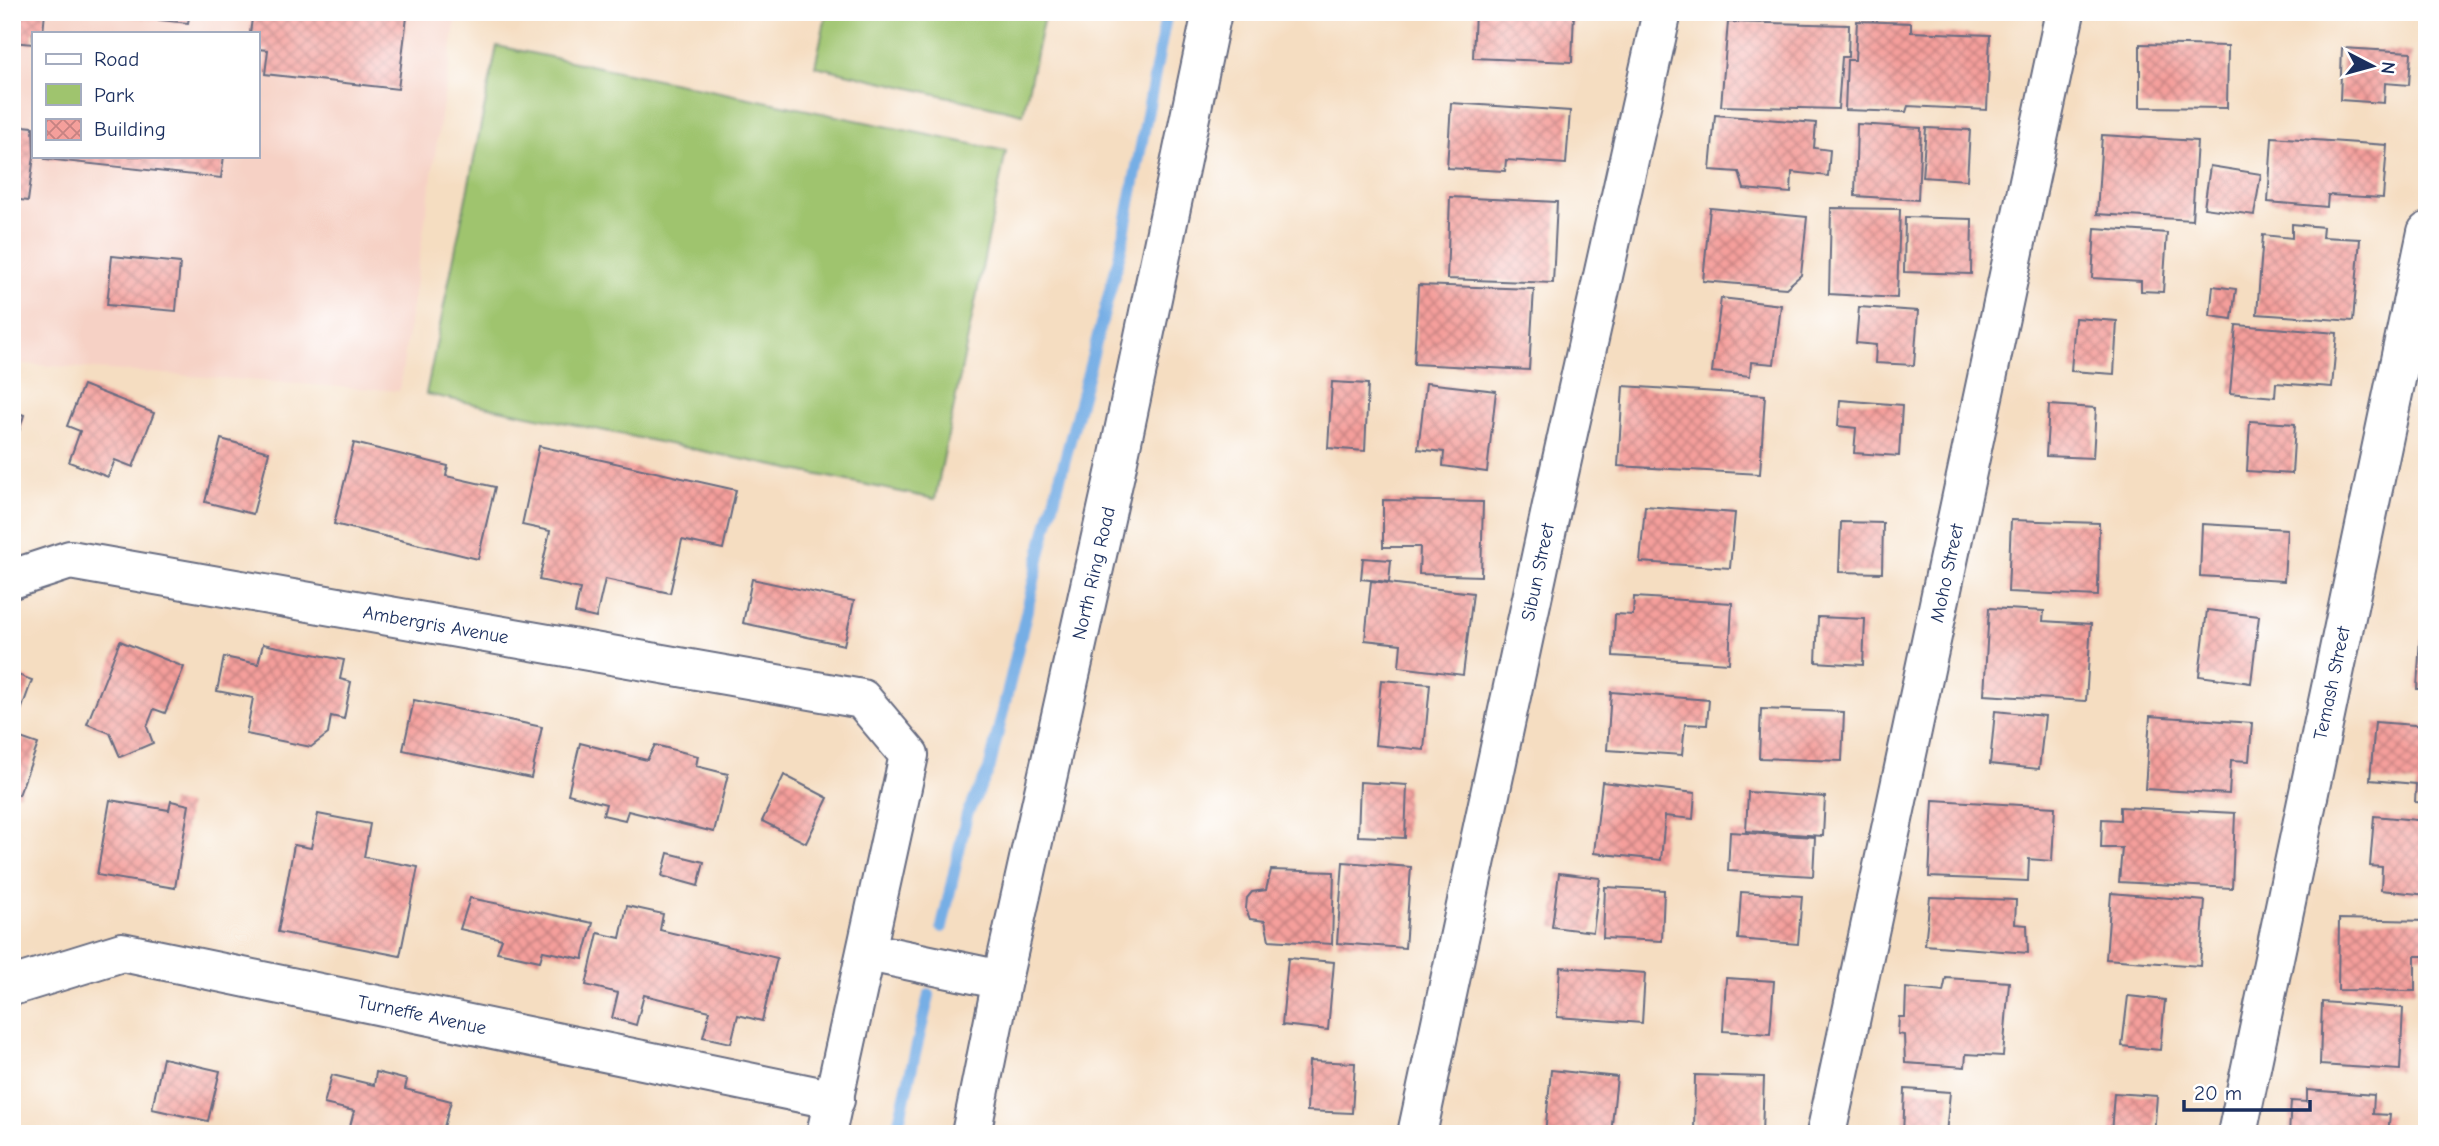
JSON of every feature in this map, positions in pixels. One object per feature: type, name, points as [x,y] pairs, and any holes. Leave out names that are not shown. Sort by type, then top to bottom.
[{"type":"street","name":"North Ring Road","points":[[971,1134],[1002,981],[1117,465],[1212,12]]},
{"type":"street","name":"Sibun Street","points":[[1417,1134],[1557,482],[1662,12]]},
{"type":"street","name":"Moho Street","points":[[1826,1134],[2065,12]]},
{"type":"street","name":"Temash Street","points":[[2237,1134],[2427,232]]},
{"type":"street","name":"Ambergris Avenue","points":[[12,579],[70,560],[862,699],[909,754],[868,952]]},
{"type":"street","name":"Turneffe Avenue","points":[[12,986],[122,952],[831,1117]]},
{"type":"street","points":[[831,1117],[868,952],[1002,981]]},
{"type":"shaded area","points":[[12,12],[429,12],[456,18],[399,391],[12,363]]},
{"type":"green space","points":[[827,12],[1045,12],[1023,114],[815,66]]},
{"type":"green space","points":[[497,46],[1006,151],[935,499],[426,394]]},
{"type":"building","points":[[12,12],[45,12],[43,32],[32,32],[32,44],[12,42]]},
{"type":"building","points":[[104,12],[190,12],[188,23]]},
{"type":"building","points":[[253,12],[370,12],[407,17],[398,89],[265,74],[268,50],[259,49],[259,32],[250,32]]},
{"type":"building","points":[[1475,12],[1574,12],[1572,62],[1473,58]]},
{"type":"building","points":[[1857,21],[1911,23],[1911,32],[1990,35],[1987,110],[1908,106],[1906,112],[1845,110],[1847,60],[1855,60]]},
{"type":"building","points":[[1728,22],[1849,25],[1848,57],[1842,57],[1838,109],[1721,106]]},
{"type":"building","points":[[2140,44],[2228,46],[2227,108],[2140,107]]},
{"type":"building","points":[[2342,48],[2411,52],[2409,85],[2385,83],[2384,103],[2340,100]]},
{"type":"building","points":[[1451,103],[1570,111],[1566,164],[1506,160],[1505,171],[1447,168]]},
{"type":"building","points":[[1715,115],[1816,123],[1814,148],[1830,150],[1828,176],[1792,172],[1791,193],[1744,189],[1739,172],[1710,170]]},
{"type":"building","points":[[1857,124],[1921,128],[1918,200],[1855,196]]},
{"type":"building","points":[[12,125],[32,127],[34,158],[28,201],[12,199]]},
{"type":"building","points":[[1926,128],[1970,130],[1967,180],[1922,177]]},
{"type":"building","points":[[2102,135],[2197,141],[2192,220],[2097,214]]},
{"type":"building","points":[[2272,137],[2387,145],[2383,198],[2328,195],[2327,207],[2268,202]]},
{"type":"building","points":[[45,158],[224,158],[221,178]]},
{"type":"building","points":[[2210,166],[2261,174],[2254,215],[2204,208]]},
{"type":"building","points":[[1450,197],[1557,202],[1553,283],[1447,279]]},
{"type":"building","points":[[1710,208],[1807,217],[1801,275],[1786,288],[1703,281]]},
{"type":"building","points":[[1831,208],[1900,209],[1897,298],[1829,294]]},
{"type":"building","points":[[1905,217],[1972,219],[1971,274],[1904,272]]},
{"type":"building","points":[[2292,224],[2323,227],[2322,237],[2360,239],[2353,321],[2257,314],[2263,235],[2292,238]]},
{"type":"building","points":[[2095,228],[2167,233],[2163,292],[2141,291],[2141,281],[2092,278]]},
{"type":"building","points":[[112,256],[180,263],[176,311],[107,305]]},
{"type":"building","points":[[12,275],[17,275],[14,302],[12,302]]},
{"type":"building","points":[[1418,285],[1534,289],[1529,370],[1414,364]]},
{"type":"building","points":[[2213,286],[2236,289],[2232,319],[2210,316]]},
{"type":"building","points":[[1721,298],[1781,305],[1774,364],[1751,362],[1750,376],[1712,372]]},
{"type":"building","points":[[1859,307],[1918,311],[1914,365],[1875,363],[1876,345],[1856,343]]},
{"type":"building","points":[[2075,318],[2117,321],[2114,374],[2071,371]]},
{"type":"building","points":[[2236,325],[2337,333],[2332,387],[2276,383],[2275,397],[2230,393]]},
{"type":"building","points":[[1332,382],[1368,384],[1365,451],[1328,448]]},
{"type":"building","points":[[1426,383],[1496,391],[1487,472],[1443,466],[1444,452],[1418,449]]},
{"type":"building","points":[[83,385],[154,413],[133,467],[115,460],[108,477],[69,462],[80,431],[67,426]]},
{"type":"building","points":[[1623,386],[1765,395],[1760,474],[1618,466]]},
{"type":"building","points":[[1840,400],[1902,405],[1899,456],[1854,453],[1856,428],[1838,426]]},
{"type":"building","points":[[2049,405],[2096,408],[2093,458],[2046,456]]},
{"type":"building","points":[[12,411],[24,415],[13,452],[12,452]]},
{"type":"building","points":[[2250,421],[2295,424],[2292,474],[2247,471]]},
{"type":"building","points":[[221,439],[269,452],[253,514],[205,502]]},
{"type":"building","points":[[354,443],[448,466],[446,476],[495,487],[478,559],[334,524]]},
{"type":"building","points":[[539,446],[736,490],[723,549],[682,540],[670,593],[605,579],[596,618],[575,613],[580,589],[539,580],[550,531],[522,525]]},
{"type":"building","points":[[1383,500],[1483,502],[1481,576],[1419,574],[1420,547],[1383,547]]},
{"type":"building","points":[[1645,506],[1735,513],[1730,568],[1640,562]]},
{"type":"building","points":[[2011,520],[2099,523],[2098,596],[2008,592]]},
{"type":"building","points":[[1841,522],[1883,523],[1882,573],[1839,572]]},
{"type":"building","points":[[2202,524],[2287,529],[2284,581],[2200,576]]},
{"type":"building","points":[[1363,558],[1391,560],[1389,582],[1361,579]]},
{"type":"building","points":[[752,579],[854,601],[844,645],[743,623]]},
{"type":"building","points":[[1371,581],[1473,593],[1463,675],[1399,667],[1401,644],[1365,640]]},
{"type":"building","points":[[1634,597],[1732,603],[1729,663],[1613,656],[1615,614],[1633,615]]},
{"type":"building","points":[[1989,608],[2044,611],[2043,621],[2091,624],[2086,701],[1984,695]]},
{"type":"building","points":[[2207,610],[2259,616],[2251,683],[2199,676]]},
{"type":"building","points":[[1818,617],[1865,619],[1863,665],[1816,662]]},
{"type":"building","points":[[2420,638],[2427,638],[2427,689],[2417,689]]},
{"type":"building","points":[[120,641],[184,667],[165,713],[154,709],[147,727],[153,743],[120,757],[110,733],[87,724]]},
{"type":"building","points":[[263,644],[344,660],[340,679],[351,682],[344,719],[331,716],[328,734],[311,747],[246,734],[253,698],[217,691],[224,657],[258,664]]},
{"type":"building","points":[[12,673],[32,680],[13,733],[12,733]]},
{"type":"building","points":[[1381,680],[1430,684],[1424,750],[1375,745]]},
{"type":"building","points":[[1611,692],[1709,700],[1707,725],[1685,724],[1682,755],[1607,750]]},
{"type":"building","points":[[414,700],[542,727],[531,778],[403,750]]},
{"type":"building","points":[[1761,709],[1844,712],[1842,761],[1759,758]]},
{"type":"building","points":[[1995,711],[2045,716],[2039,769],[1990,764]]},
{"type":"building","points":[[2150,716],[2252,723],[2249,761],[2231,760],[2229,794],[2145,789]]},
{"type":"building","points":[[2375,722],[2427,726],[2427,803],[2415,802],[2416,784],[2370,780]]},
{"type":"building","points":[[12,735],[38,744],[19,795],[12,792]]},
{"type":"building","points":[[580,743],[647,760],[655,745],[698,756],[696,766],[728,774],[714,832],[628,811],[625,820],[603,815],[606,804],[568,794]]},
{"type":"building","points":[[784,775],[828,798],[806,843],[762,821]]},
{"type":"building","points":[[1360,782],[1407,785],[1405,838],[1358,836]]},
{"type":"building","points":[[1602,782],[1695,793],[1693,819],[1665,816],[1661,860],[1594,853]]},
{"type":"building","points":[[1748,792],[1825,797],[1823,836],[1746,831]]},
{"type":"building","points":[[110,800],[169,810],[171,801],[189,805],[175,888],[97,875]]},
{"type":"building","points":[[1933,800],[2055,807],[2052,861],[2029,859],[2028,881],[1929,877]]},
{"type":"building","points":[[2120,807],[2235,813],[2232,888],[2119,882],[2122,848],[2101,848],[2102,819],[2120,820]]},
{"type":"building","points":[[318,814],[370,824],[364,857],[418,867],[400,956],[278,932],[294,845],[311,848]]},
{"type":"building","points":[[2374,816],[2427,821],[2427,895],[2381,890],[2382,867],[2370,866]]},
{"type":"building","points":[[1730,832],[1815,837],[1813,876],[1728,871]]},
{"type":"building","points":[[668,853],[704,862],[698,886],[662,876]]},
{"type":"building","points":[[1343,862],[1411,867],[1405,948],[1337,943]]},
{"type":"building","points":[[1271,870],[1334,872],[1332,944],[1269,940],[1265,921],[1250,919],[1246,909],[1247,898],[1252,892],[1266,890]]},
{"type":"building","points":[[1559,873],[1600,878],[1593,932],[1552,927]]},
{"type":"building","points":[[1605,887],[1664,890],[1662,941],[1603,938]]},
{"type":"building","points":[[1741,892],[1802,896],[1798,944],[1738,939]]},
{"type":"building","points":[[2111,893],[2205,901],[2200,966],[2106,959]]},
{"type":"building","points":[[1930,897],[2016,900],[2015,924],[2027,925],[2028,953],[1925,945]]},
{"type":"building","points":[[470,898],[593,923],[583,959],[543,951],[540,961],[497,952],[502,939],[460,929]]},
{"type":"building","points":[[627,906],[663,914],[660,930],[777,958],[762,1021],[738,1015],[731,1043],[703,1037],[710,1011],[644,995],[636,1025],[612,1018],[618,993],[586,985],[598,933],[620,938]]},
{"type":"building","points":[[2339,919],[2427,921],[2427,956],[2415,956],[2415,991],[2338,990]]},
{"type":"building","points":[[1288,958],[1334,962],[1328,1030],[1282,1025]]},
{"type":"building","points":[[1560,967],[1645,973],[1642,1023],[1557,1017]]},
{"type":"building","points":[[1726,978],[1774,981],[1770,1034],[1723,1031]]},
{"type":"building","points":[[1946,978],[2009,982],[2003,1056],[1966,1054],[1965,1067],[1905,1063],[1904,1035],[1898,1034],[1899,1017],[1905,1017],[1906,988],[1943,992]]},
{"type":"building","points":[[2128,996],[2165,1000],[2160,1050],[2122,1046]]},
{"type":"building","points":[[2322,1002],[2403,1008],[2400,1070],[2320,1065]]},
{"type":"building","points":[[163,1058],[220,1071],[208,1121],[152,1109]]},
{"type":"building","points":[[1309,1061],[1355,1063],[1352,1113],[1307,1111]]},
{"type":"building","points":[[1551,1070],[1617,1077],[1611,1134],[1545,1134]]},
{"type":"building","points":[[376,1072],[407,1080],[405,1089],[451,1101],[444,1127],[468,1134],[348,1134],[354,1111],[324,1104],[332,1075],[374,1085]]},
{"type":"building","points":[[1695,1075],[1764,1077],[1762,1134],[1694,1132]]},
{"type":"building","points":[[1905,1089],[1950,1092],[1946,1134],[1903,1134]]},
{"type":"building","points":[[2307,1090],[2374,1095],[2373,1114],[2390,1115],[2388,1134],[2289,1134],[2291,1101],[2307,1102]]},
{"type":"building","points":[[2114,1093],[2157,1096],[2154,1134],[2111,1134]]},
{"type":"waterway","points":[[942,927],[967,814],[989,770],[1044,538],[1121,249],[1167,12]]},
{"type":"waterway","points":[[896,1134],[929,995]]}]
